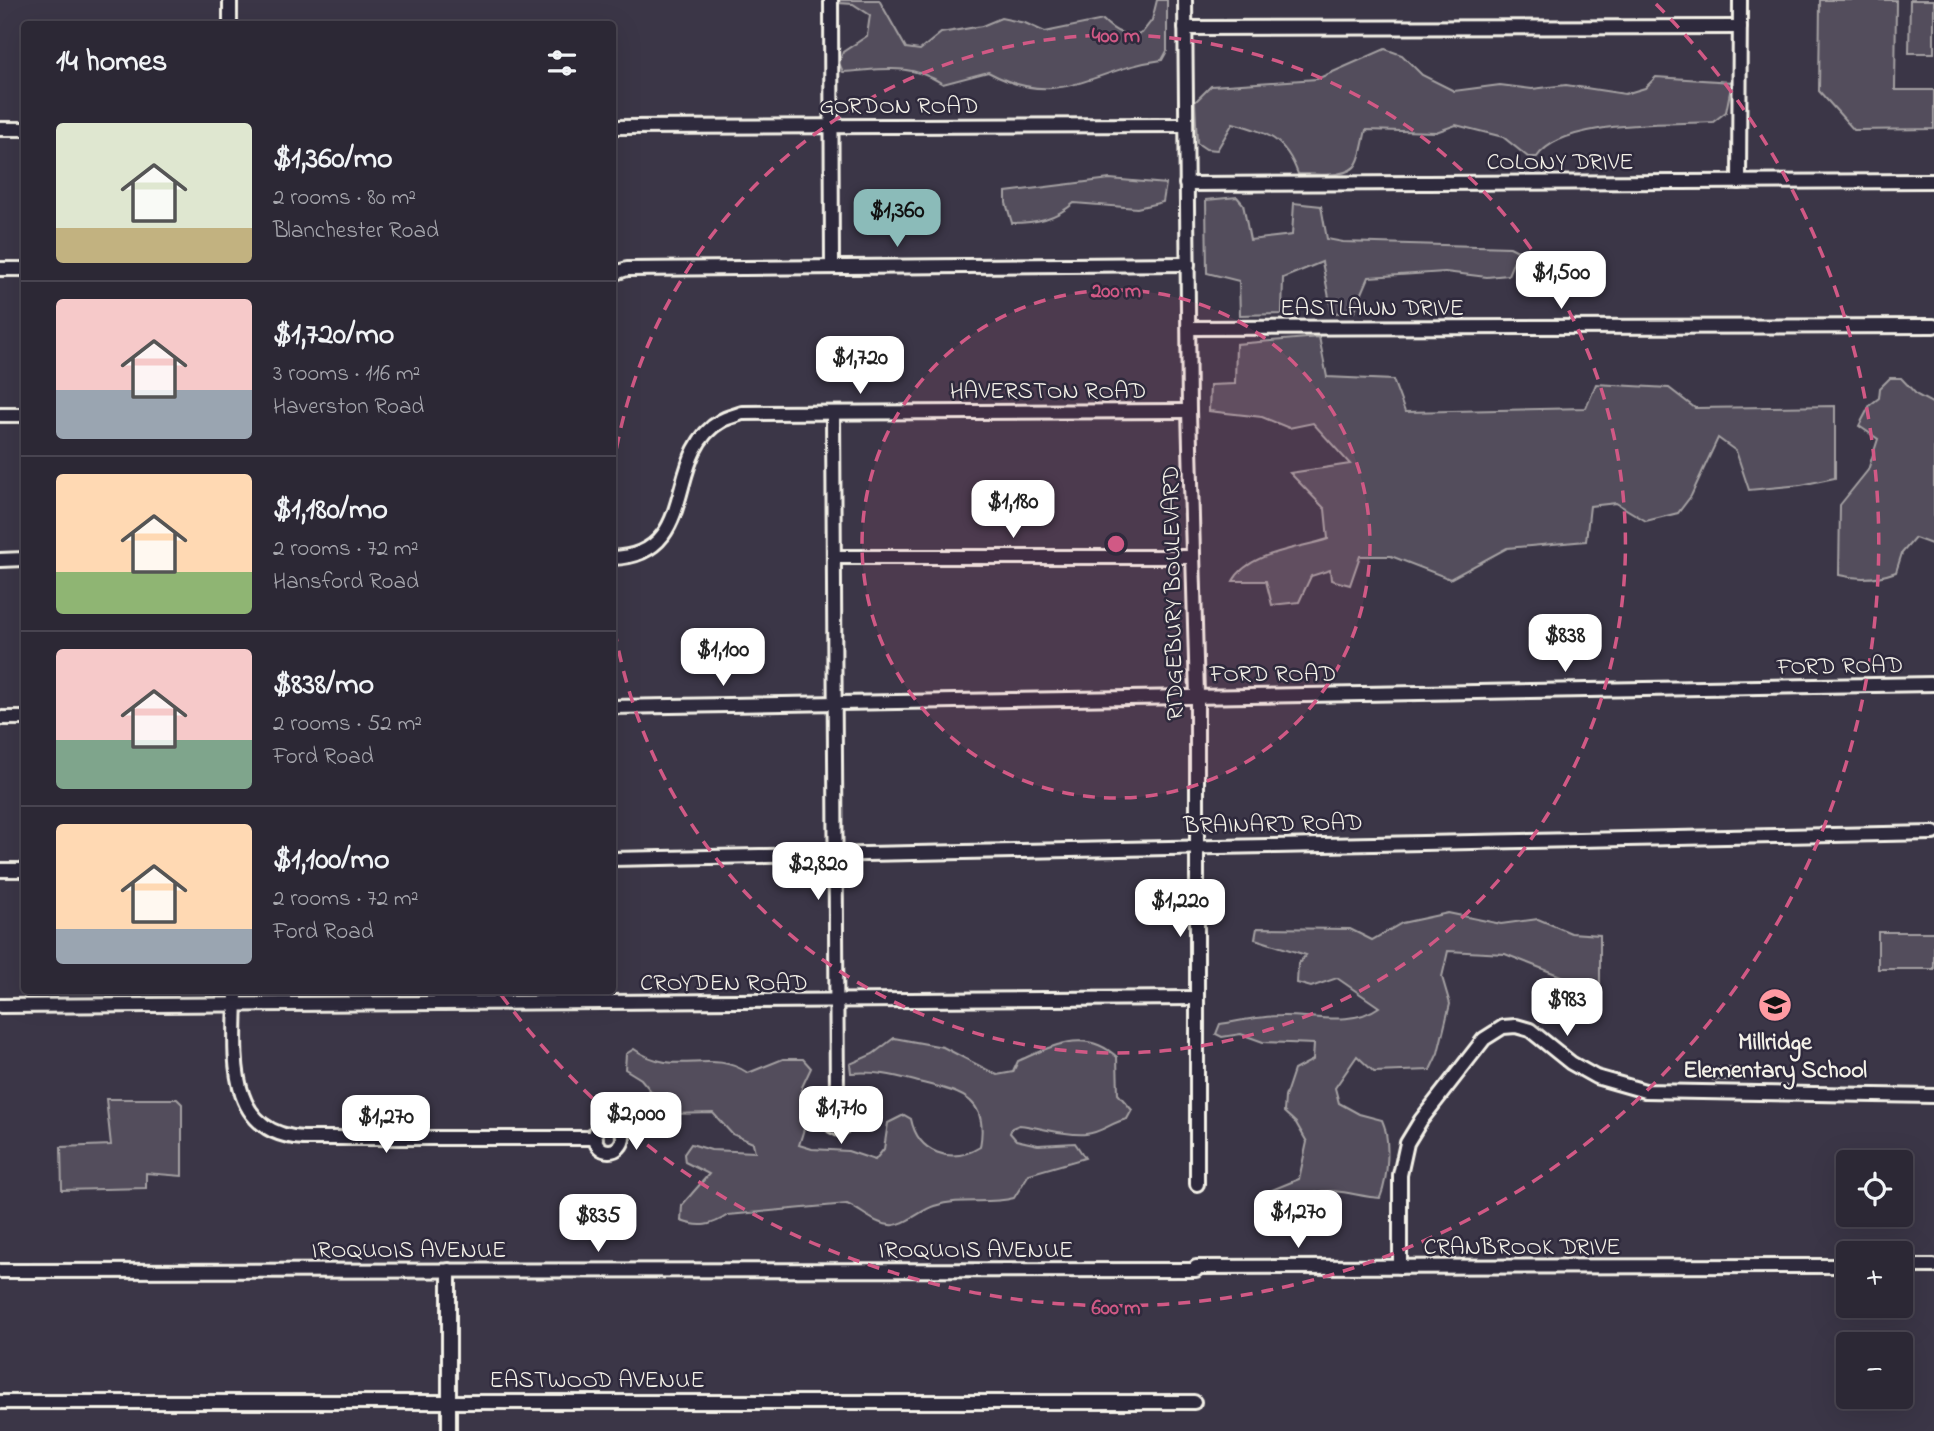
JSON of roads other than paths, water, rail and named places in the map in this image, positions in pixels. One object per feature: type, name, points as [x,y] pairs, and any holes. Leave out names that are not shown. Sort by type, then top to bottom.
[{"type":"street","points":[[230,0],[230,21]]},
{"type":"street","points":[[831,0],[832,267]]},
{"type":"street","name":"RIDGEBURY BOULEVARD","points":[[1185,0],[1189,411],[1197,695],[1197,1184]]},
{"type":"street","points":[[1739,182],[1740,0]]},
{"type":"street","points":[[1185,28],[1740,27]]},
{"type":"street","name":"GORDON ROAD","points":[[616,127],[1185,125]]},
{"type":"street","points":[[0,129],[21,129]]},
{"type":"street","name":"COLONY DRIVE","points":[[1186,184],[1934,181]]},
{"type":"street","points":[[616,273],[627,269],[1188,264]]},
{"type":"street","points":[[0,269],[21,269]]},
{"type":"street","name":"EASTLAWN DRIVE","points":[[1189,328],[1934,326]]},
{"type":"street","name":"HAVERSTON ROAD","points":[[616,557],[641,552],[659,542],[672,524],[691,457],[706,435],[720,421],[741,413],[1189,411]]},
{"type":"street","points":[[833,413],[837,1100]]},
{"type":"street","points":[[0,415],[21,415]]},
{"type":"street","points":[[834,558],[1193,556]]},
{"type":"street","points":[[0,560],[21,559]]},
{"type":"street","name":"FORD ROAD","points":[[616,707],[1934,684]]},
{"type":"street","points":[[0,718],[21,718]]},
{"type":"street","name":"BRAINARD ROAD","points":[[616,859],[1196,845],[1934,833]]},
{"type":"street","points":[[0,870],[21,870]]},
{"type":"street","points":[[236,994],[238,1088],[249,1110],[275,1132],[303,1138],[596,1138]]},
{"type":"street","name":"CROYDEN ROAD","points":[[0,1006],[1197,998]]},
{"type":"street","points":[[1400,1267],[1401,1175],[1407,1143],[1421,1120],[1484,1039],[1503,1027],[1530,1030],[1571,1063],[1596,1077],[1645,1091],[1934,1096]]},
{"type":"street","name":"CRANBROOK DRIVE","points":[[1196,1268],[1836,1266]]},
{"type":"street","points":[[1913,1266],[1934,1266]]},
{"type":"street","name":"IROQUOIS AVENUE","points":[[0,1271],[1196,1268]]},
{"type":"street","points":[[449,1270],[449,1431]]},
{"type":"street","name":"EASTWOOD AVENUE","points":[[0,1402],[1194,1402]]},
{"type":"place","name":"Millridge Elementary School","points":[[1775,1005]]}]
